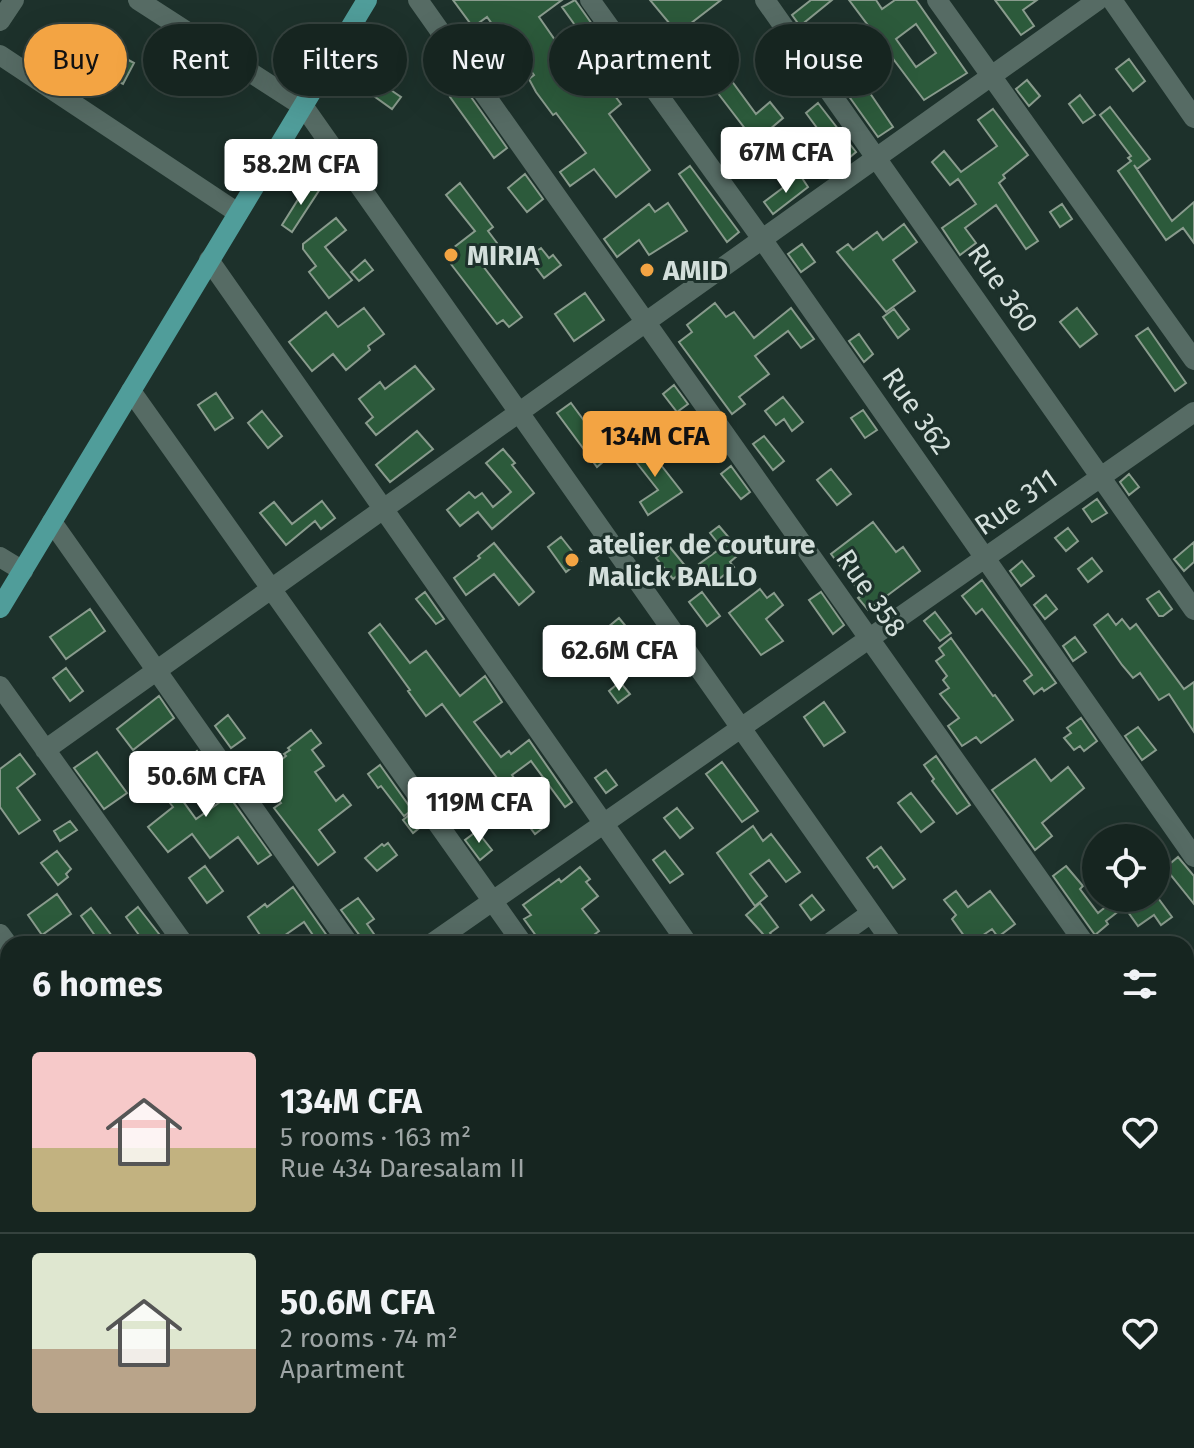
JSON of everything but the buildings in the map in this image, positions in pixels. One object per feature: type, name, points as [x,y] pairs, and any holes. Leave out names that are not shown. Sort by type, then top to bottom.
[{"type":"main road","points":[[0,608],[367,0]]},
{"type":"street","points":[[0,21],[14,0]]},
{"type":"street","points":[[138,0],[304,107],[887,936]]},
{"type":"street","name":"Rue 358","points":[[418,0],[1079,936]]},
{"type":"street","name":"Rue 362","points":[[590,0],[762,239],[1194,857]]},
{"type":"street","name":"Rue 360","points":[[765,0],[1194,610]]},
{"type":"street","points":[[937,0],[1194,360]]},
{"type":"street","points":[[45,750],[1098,0]]},
{"type":"street","points":[[1112,0],[1194,118]]},
{"type":"street","points":[[0,55],[238,213]]},
{"type":"street","points":[[209,260],[682,936]]},
{"type":"street","points":[[131,391],[517,936]]},
{"type":"street","name":"Rue 311","points":[[443,936],[1194,412]]},
{"type":"street","points":[[52,522],[343,936]]},
{"type":"street","points":[[0,557],[23,571]]},
{"type":"street","points":[[0,686],[178,936]]},
{"type":"street","points":[[839,936],[871,913]]},
{"type":"place","name":"MIRIA","points":[[451,255]]},
{"type":"place","name":"AMID","points":[[647,270]]},
{"type":"place","name":"atelier de couture Malick BALLO","points":[[572,560]]}]
